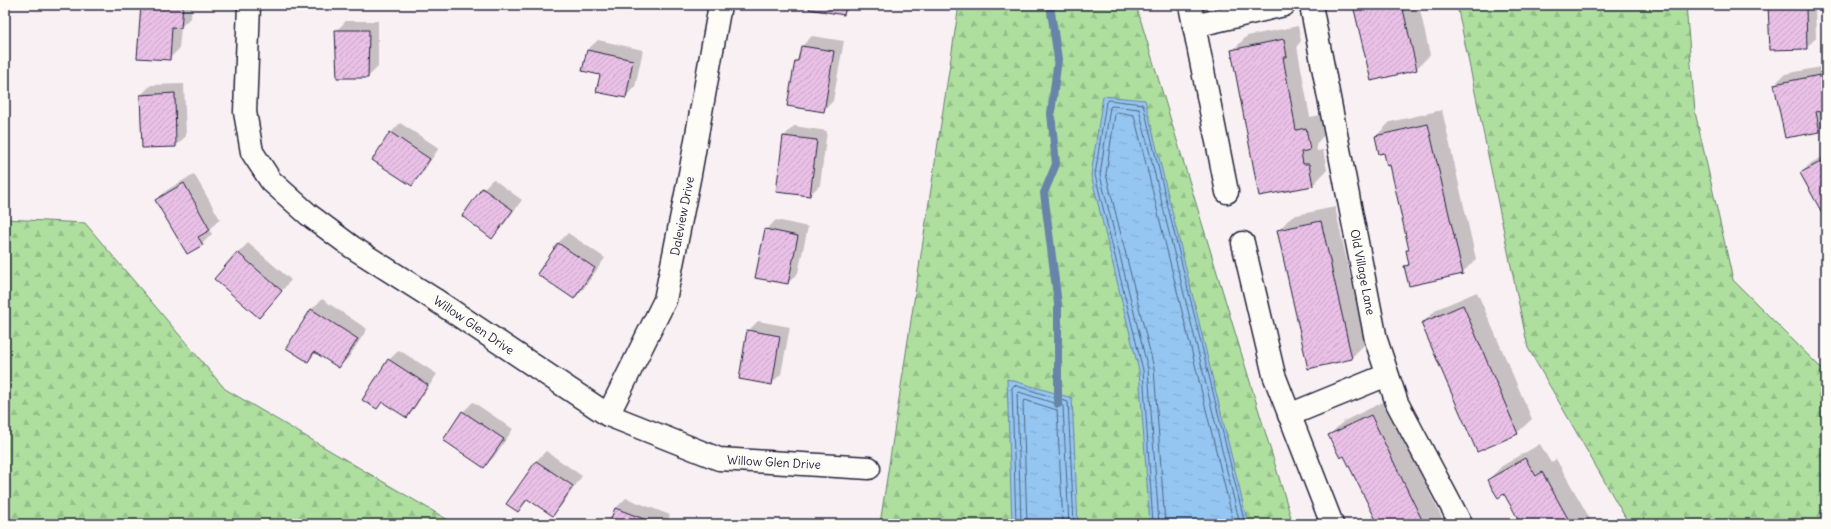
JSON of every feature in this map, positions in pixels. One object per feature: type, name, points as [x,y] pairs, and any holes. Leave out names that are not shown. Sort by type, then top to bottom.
[{"type":"street","name":"Willow Glen Drive","points":[[249,5],[245,112],[252,152],[271,181],[309,215],[352,247],[434,299],[608,415],[719,459],[869,468]]},
{"type":"street","name":"Daleview Drive","points":[[608,415],[665,300],[690,174],[720,5]]},
{"type":"street","points":[[1227,192],[1192,15],[1284,5]]},
{"type":"street","name":"Old Village Lane","points":[[1311,5],[1376,340],[1397,403],[1462,524]]},
{"type":"street","points":[[1243,243],[1274,375],[1332,524]]},
{"type":"street","points":[[1289,414],[1387,375]]},
{"type":"green space","points":[[959,5],[1136,5],[1293,524],[880,524]]},
{"type":"green space","points":[[1457,5],[1686,5],[1695,112],[1733,280],[1826,373],[1826,524],[1629,524],[1528,348]]},
{"type":"green space","points":[[5,219],[85,223],[225,389],[455,524],[5,524]]},
{"type":"water","points":[[1103,96],[1145,100],[1248,524],[1150,524],[1139,371],[1091,175]]},
{"type":"water","points":[[1007,379],[1072,398],[1078,524],[1012,524]]},
{"type":"building","points":[[141,5],[183,5],[181,28],[172,27],[170,60],[137,58]]},
{"type":"building","points":[[810,5],[846,5],[844,15],[809,9]]},
{"type":"building","points":[[1353,5],[1402,5],[1417,70],[1371,81]]},
{"type":"building","points":[[1768,5],[1811,5],[1811,8],[1806,8],[1807,49],[1770,50]]},
{"type":"building","points":[[335,30],[369,30],[368,78],[337,78]]},
{"type":"building","points":[[1284,39],[1287,57],[1283,57],[1296,130],[1306,128],[1310,150],[1301,152],[1303,164],[1309,164],[1313,186],[1259,196],[1231,50]]},
{"type":"building","points":[[801,46],[834,51],[824,112],[787,106],[795,61],[798,61]]},
{"type":"building","points":[[587,50],[633,60],[626,98],[596,92],[600,75],[582,71]]},
{"type":"building","points":[[1820,75],[1826,110],[1816,112],[1820,132],[1785,138],[1774,84]]},
{"type":"building","points":[[175,93],[176,147],[142,148],[140,95]]},
{"type":"building","points":[[1428,124],[1463,274],[1409,286],[1404,266],[1409,265],[1406,250],[1409,250],[1390,165],[1387,166],[1384,153],[1379,154],[1375,136]]},
{"type":"building","points":[[390,132],[430,159],[412,186],[372,160]]},
{"type":"building","points":[[783,136],[817,140],[810,196],[776,192]]},
{"type":"building","points":[[1826,159],[1826,220],[1800,173]]},
{"type":"building","points":[[184,183],[210,230],[198,237],[203,245],[187,254],[155,200]]},
{"type":"building","points":[[482,188],[513,210],[492,239],[462,216]]},
{"type":"building","points":[[1321,221],[1352,359],[1308,369],[1277,230]]},
{"type":"building","points":[[765,229],[798,236],[788,284],[755,278]]},
{"type":"building","points":[[558,243],[595,268],[574,299],[537,274]]},
{"type":"building","points":[[237,252],[282,291],[259,318],[214,279]]},
{"type":"building","points":[[1463,305],[1518,434],[1477,452],[1421,323]]},
{"type":"building","points":[[311,309],[358,339],[339,368],[314,352],[308,362],[286,348]]},
{"type":"building","points":[[747,330],[780,336],[772,385],[739,379]]},
{"type":"building","points":[[388,359],[428,385],[407,418],[382,402],[377,409],[362,400]]},
{"type":"building","points":[[462,411],[504,439],[484,468],[443,440]]},
{"type":"building","points":[[1371,415],[1424,524],[1378,524],[1344,456],[1340,458],[1328,435]]},
{"type":"building","points":[[1525,458],[1536,476],[1542,472],[1571,524],[1521,524],[1504,494],[1498,498],[1487,480]]},
{"type":"building","points":[[536,461],[573,486],[553,516],[527,499],[518,512],[506,504]]},
{"type":"building","points":[[615,508],[657,524],[609,524]]},
{"type":"waterway","points":[[1050,5],[1058,59],[1051,113],[1056,164],[1044,193],[1058,304],[1058,404]]}]
